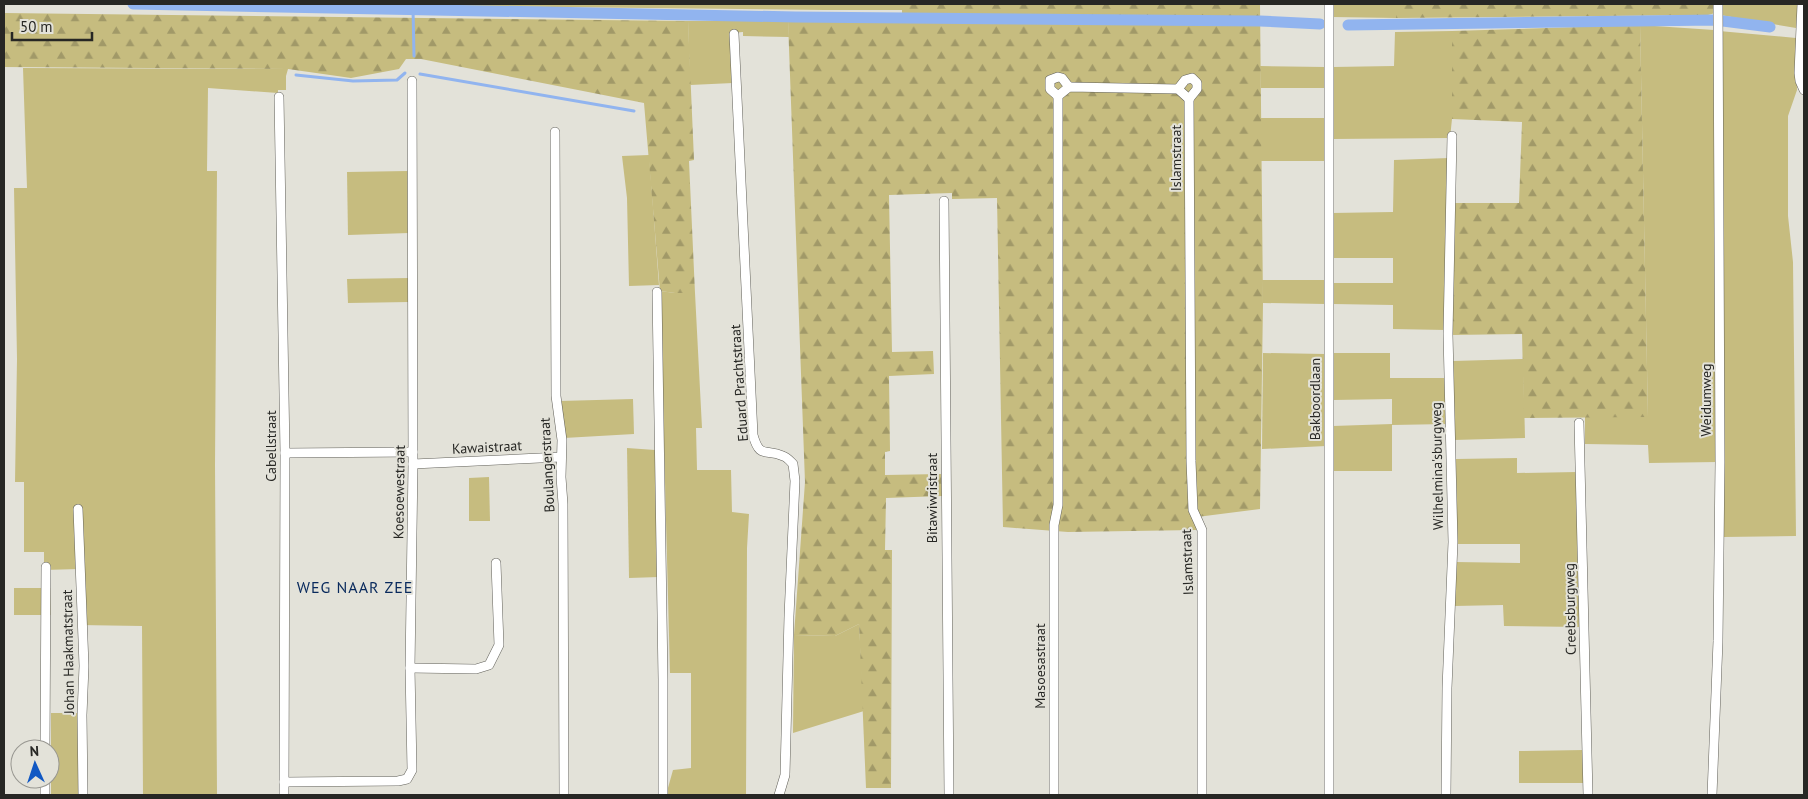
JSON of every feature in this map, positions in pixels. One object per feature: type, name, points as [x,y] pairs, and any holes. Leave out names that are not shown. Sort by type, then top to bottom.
[{"type":"street","name":"Bakboordlaan","points":[[1329,4],[1329,795]]},
{"type":"street","points":[[1802,4],[1799,73],[1804,90]]},
{"type":"street","name":"Weidumweg","points":[[1712,795],[1718,641],[1720,462],[1718,8]]},
{"type":"street","name":"Eduard Prachtstraat","points":[[734,34],[753,435],[756,446],[763,452],[784,456],[793,464],[795,481],[785,774],[779,795]]},
{"type":"street","points":[[1069,88],[1062,78],[1058,76],[1050,80],[1050,89],[1058,96],[1069,88],[1178,89],[1189,98]]},
{"type":"street","name":"Islamstraat","points":[[1178,89],[1185,80],[1192,78],[1197,83],[1197,89],[1189,98],[1191,461],[1194,510],[1202,530],[1202,795]]},
{"type":"street","name":"Koesoewestraat","points":[[284,782],[398,781],[407,779],[412,770],[410,668],[413,464],[412,81]]},
{"type":"street","name":"Cabellstraat","points":[[279,96],[285,453],[284,795]]},
{"type":"street","name":"Masoesastraat","points":[[1054,795],[1054,525],[1058,505],[1058,96]]},
{"type":"street","name":"Boulangerstraat","points":[[555,132],[556,396],[562,440],[564,514],[564,795]]},
{"type":"street","name":"Wilhelmina'sburgweg","points":[[1446,795],[1447,688],[1453,542],[1448,334],[1452,136]]},
{"type":"street","name":"Bitawiwristraat","points":[[944,201],[949,795]]},
{"type":"street","points":[[657,292],[664,679],[663,795]]},
{"type":"street","name":"Creebsburgweg","points":[[1579,423],[1588,795]]},
{"type":"street","points":[[285,453],[413,452]]},
{"type":"street","name":"Kawaistraat","points":[[413,464],[561,457]]},
{"type":"street","name":"Johan Haakmatstraat","points":[[78,509],[84,666],[82,715],[83,795]]},
{"type":"street","points":[[410,668],[476,669],[489,665],[499,645],[496,564]]},
{"type":"street","points":[[45,739],[46,567]]},
{"type":"green space","points":[[294,4],[902,4],[902,10],[825,10]]},
{"type":"green space","points":[[902,4],[1260,4],[1263,303],[1260,509],[1197,517],[1196,530],[1068,532],[1003,527],[997,198],[952,199],[952,193],[889,195],[892,352],[933,351],[934,374],[889,376],[890,451],[885,452],[885,475],[941,474],[942,496],[886,498],[885,550],[892,550],[891,788],[866,788],[859,624],[835,636],[794,635],[805,482],[788,21],[902,21]]},
{"type":"green space","points":[[1332,4],[1396,4],[1396,18],[1333,17]]},
{"type":"green space","points":[[1396,4],[1715,4],[1715,13],[1708,15],[1396,18]]},
{"type":"green space","points":[[1721,4],[1798,4],[1796,28],[1720,15]]},
{"type":"green space","points":[[4,13],[688,21],[694,160],[689,161],[695,293],[660,291],[644,103],[421,59],[406,59],[399,69],[351,78],[288,69],[4,67]]},
{"type":"green space","points":[[688,21],[788,21],[789,37],[743,36],[743,32],[730,33],[733,83],[690,85]]},
{"type":"green space","points":[[1640,25],[1714,30],[1717,462],[1649,463],[1648,445],[1585,444],[1585,417],[1648,417]]},
{"type":"green space","points":[[1640,25],[1648,417],[1524,418],[1522,334],[1452,335],[1454,203],[1519,203],[1522,122],[1452,119],[1452,31]]},
{"type":"green space","points":[[1452,31],[1452,119],[1450,138],[1333,139],[1333,67],[1394,66],[1395,32]]},
{"type":"green space","points":[[1719,31],[1796,38],[1797,90],[1788,116],[1788,216],[1793,262],[1796,536],[1723,537]]},
{"type":"green space","points":[[1260,66],[1325,67],[1324,88],[1261,88]]},
{"type":"green space","points":[[23,68],[288,69],[286,90],[278,90],[278,93],[208,88],[207,171],[217,171],[215,465],[217,795],[143,795],[142,626],[79,625],[79,569],[44,570],[44,552],[24,552],[24,482],[15,482],[17,359],[14,188],[27,188]]},
{"type":"green space","points":[[1261,118],[1325,118],[1325,161],[1261,161]]},
{"type":"green space","points":[[649,155],[659,285],[629,286],[627,198],[622,156]]},
{"type":"green space","points":[[1449,158],[1446,330],[1393,329],[1393,305],[1333,304],[1334,283],[1393,283],[1393,258],[1332,258],[1332,213],[1393,212],[1394,160]]},
{"type":"green space","points":[[408,171],[409,233],[348,235],[347,172]]},
{"type":"green space","points":[[409,278],[409,302],[348,303],[347,279]]},
{"type":"green space","points":[[1262,280],[1325,280],[1325,304],[1263,303]]},
{"type":"green space","points":[[660,291],[695,293],[702,428],[696,428],[697,470],[731,470],[732,512],[749,514],[747,548],[746,795],[666,795],[673,770],[691,768],[691,673],[670,673]]},
{"type":"green space","points":[[1263,353],[1325,354],[1326,446],[1262,449]]},
{"type":"green space","points":[[1334,353],[1390,353],[1390,378],[1446,378],[1447,424],[1392,425],[1392,471],[1333,471],[1333,426],[1392,424],[1392,399],[1333,400]]},
{"type":"green space","points":[[1523,359],[1525,438],[1454,440],[1453,361]]},
{"type":"green space","points":[[633,399],[634,434],[564,438],[560,401]]},
{"type":"green space","points":[[627,448],[655,450],[659,577],[629,578]]},
{"type":"green space","points":[[1517,458],[1517,473],[1577,472],[1580,627],[1504,626],[1503,605],[1454,606],[1456,562],[1520,563],[1520,544],[1457,544],[1456,459]]},
{"type":"green space","points":[[489,477],[490,521],[469,521],[469,478]]},
{"type":"green space","points":[[14,588],[51,588],[51,615],[14,615]]},
{"type":"green space","points":[[859,624],[864,711],[793,733],[794,635],[835,636]]},
{"type":"green space","points":[[51,713],[80,713],[80,795],[51,795],[51,789],[60,789],[60,739],[51,739]]},
{"type":"green space","points":[[1584,750],[1584,783],[1519,783],[1519,751]]},
{"type":"waterway","points":[[133,4],[795,17],[1260,21],[1320,24]]},
{"type":"waterway","points":[[413,9],[414,56]]},
{"type":"waterway","points":[[1348,25],[1715,20],[1770,27]]},
{"type":"waterway","points":[[296,75],[353,81],[397,80],[405,73]]},
{"type":"waterway","points":[[420,74],[634,111]]},
{"type":"district","name":"WEG NAAR ZEE","points":[[355,587]]}]
